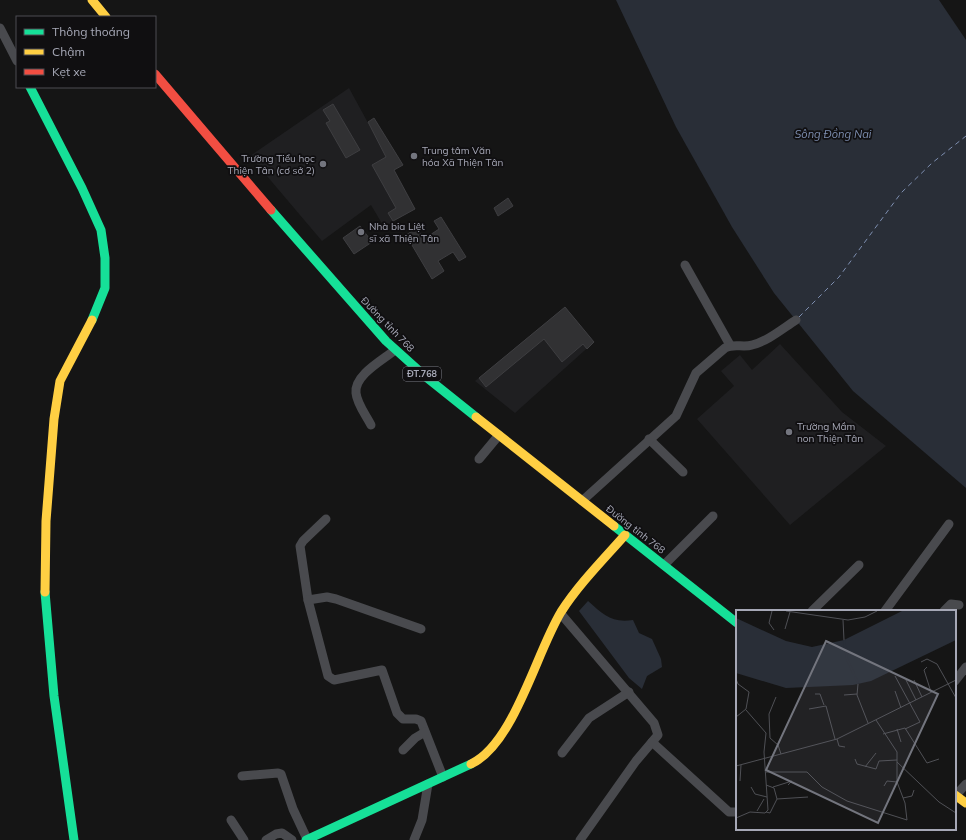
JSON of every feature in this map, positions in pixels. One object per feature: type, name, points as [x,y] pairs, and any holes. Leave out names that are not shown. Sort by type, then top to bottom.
[{"type":"street","points":[[92,0],[105,16]]},
{"type":"street","points":[[0,28],[16,60]]},
{"type":"street","name":"Đường tỉnh 768","points":[[156,75],[290,232],[395,350],[499,435],[736,622]]},
{"type":"street","points":[[31,88],[82,188],[101,230],[105,258],[105,288],[96,312],[60,381],[54,419],[46,521],[45,589],[53,688],[74,840]]},
{"type":"street","points":[[685,265],[730,345]]},
{"type":"street","points":[[582,500],[676,416],[696,374],[730,345],[752,345],[767,339],[796,320]]},
{"type":"street","points":[[371,425],[356,392],[358,382],[364,374],[395,350]]},
{"type":"street","points":[[480,459],[499,435]]},
{"type":"street","points":[[649,439],[683,472]]},
{"type":"street","points":[[664,565],[713,516]]},
{"type":"street","points":[[326,519],[303,541],[300,546],[308,600],[328,676],[334,680],[382,670],[399,716],[421,721],[442,777]]},
{"type":"street","points":[[886,610],[949,524]]},
{"type":"street","points":[[242,776],[281,774],[306,840],[478,761],[494,747],[520,700],[534,666],[561,614],[625,534]]},
{"type":"street","points":[[813,610],[858,565]]},
{"type":"street","points":[[308,600],[326,597],[336,599],[421,628]]},
{"type":"street","points":[[945,610],[951,604],[958,605]]},
{"type":"street","points":[[561,614],[629,692],[657,728],[658,735],[636,761],[580,840]]},
{"type":"street","points":[[956,680],[966,667]]},
{"type":"street","points":[[562,753],[589,718],[629,692]]},
{"type":"street","points":[[403,750],[415,738],[425,732]]},
{"type":"street","points":[[652,742],[729,812],[736,812]]},
{"type":"street","points":[[414,840],[420,825],[428,784]]},
{"type":"street","points":[[956,794],[966,784]]},
{"type":"street","points":[[956,796],[966,803]]},
{"type":"street","points":[[231,820],[244,840]]},
{"type":"street","points":[[266,840],[276,834],[282,833],[292,840]]},
{"type":"shaded area","name":"Trường Tiểu học Thiện Tân (cơ sở 2)","points":[[349,88],[415,209],[384,227],[371,205],[322,241],[250,156]]},
{"type":"shaded area","points":[[565,307],[594,342],[515,413],[475,381]]},
{"type":"shaded area","name":"Trường Mầm non Thiện Tân","points":[[780,344],[842,412],[886,446],[790,525],[697,419],[734,386],[721,371],[740,355],[752,370]]},
{"type":"water","name":"Sông Đồng Nai","points":[[616,0],[939,0],[966,40],[966,488],[853,391],[774,293],[732,227],[676,127]]},
{"type":"water","points":[[588,601],[608,617],[625,621],[633,620],[639,633],[652,639],[661,659],[662,667],[647,676],[642,689],[629,678],[579,611]]},
{"type":"building","points":[[333,104],[360,150],[346,158],[326,123],[330,121],[323,110]]},
{"type":"building","points":[[374,118],[403,165],[394,170],[415,209],[393,221],[388,213],[396,208],[372,165],[386,157],[368,122]]},
{"type":"building","points":[[508,198],[513,206],[498,216],[494,208]]},
{"type":"building","points":[[441,217],[466,257],[459,261],[453,252],[438,261],[444,271],[432,279],[406,235],[417,228],[424,239],[439,229],[434,221]]},
{"type":"building","points":[[360,226],[372,242],[354,254],[343,238]]},
{"type":"building","points":[[565,307],[594,342],[587,349],[583,344],[562,362],[544,339],[486,387],[479,378]]},
{"type":"ferry route","points":[[799,317],[839,277],[901,193],[932,163],[966,136]]},
{"type":"traffic: fast","points":[[31,88],[82,188],[101,230],[105,258],[105,288],[92,320]]},
{"type":"traffic: fast","points":[[271,210],[386,341],[426,377],[476,417]]},
{"type":"traffic: fast","points":[[614,526],[736,622]]},
{"type":"traffic: fast","points":[[45,592],[54,696],[74,840]]},
{"type":"traffic: fast","points":[[306,840],[471,764]]},
{"type":"traffic: slow","points":[[92,0],[105,16]]},
{"type":"traffic: slow","points":[[45,592],[46,521],[54,419],[60,381],[92,320]]},
{"type":"traffic: slow","points":[[476,417],[614,526]]},
{"type":"traffic: slow","points":[[471,764],[486,753],[500,738],[512,718],[561,612],[583,582],[625,535]]},
{"type":"traffic: slow","points":[[956,796],[966,803]]},
{"type":"traffic: jam","points":[[156,75],[271,210]]},
{"type":"place","name":"Trung tâm Văn hóa Xã Thiện Tân","points":[[414,156]]},
{"type":"place","name":"Trường Tiểu học Thiện Tân (cơ sở 2)","points":[[323,164]]},
{"type":"place","name":"Nhà bia Liệt sĩ xã Thiện Tân","points":[[361,232]]},
{"type":"place","name":"Trường Mầm non Thiện Tân","points":[[789,432]]}]
